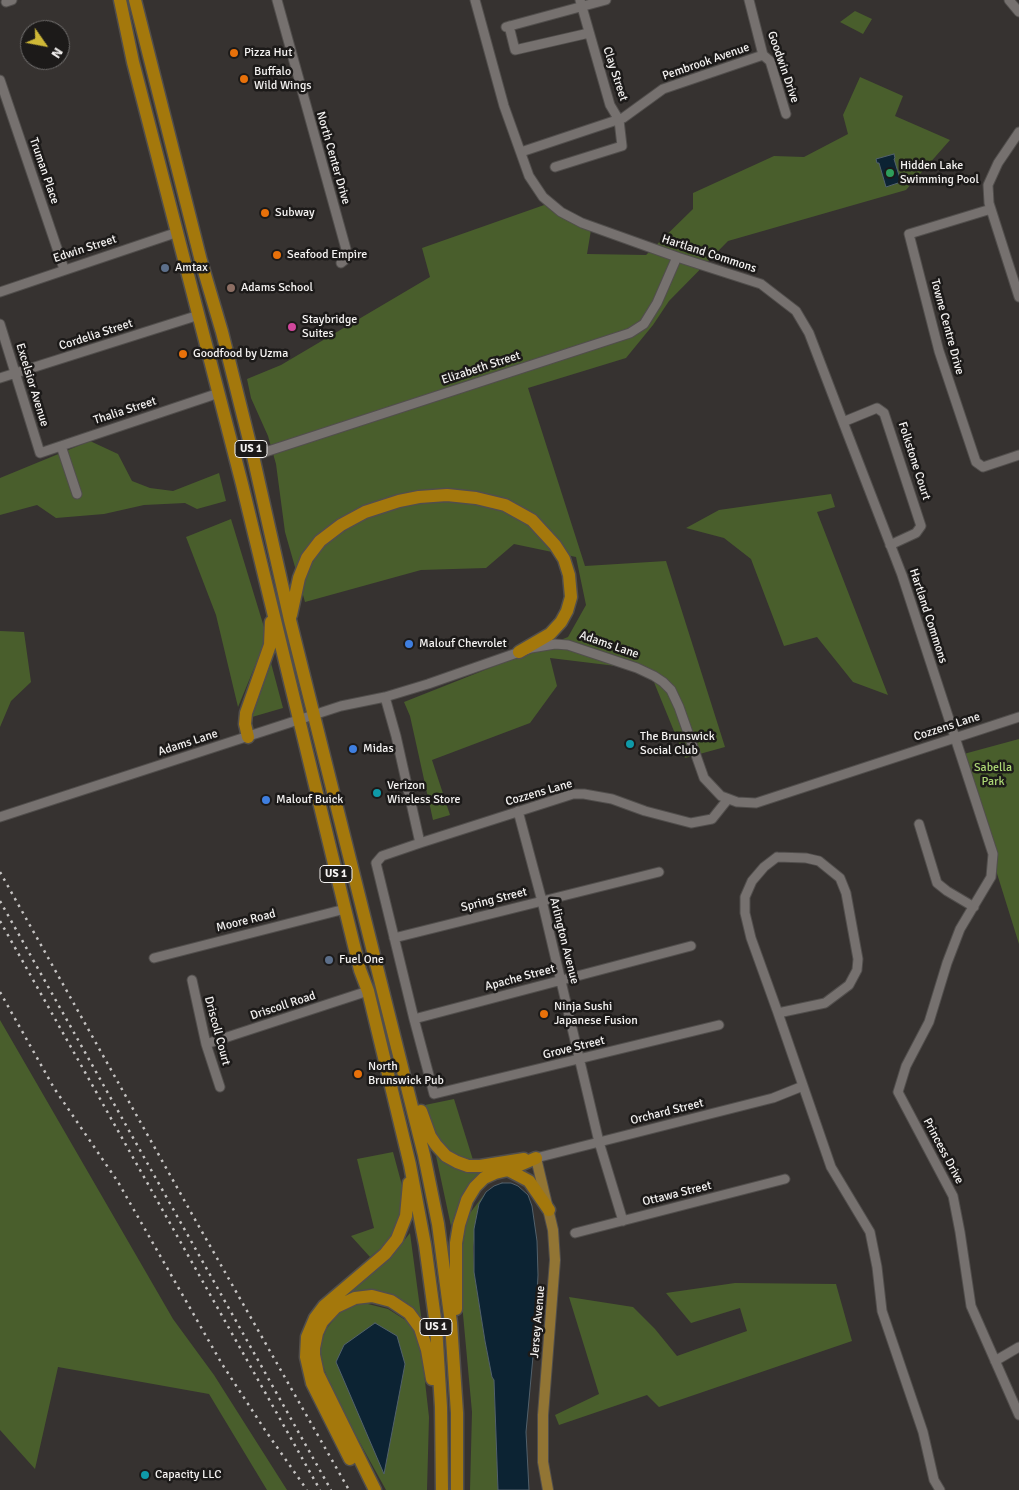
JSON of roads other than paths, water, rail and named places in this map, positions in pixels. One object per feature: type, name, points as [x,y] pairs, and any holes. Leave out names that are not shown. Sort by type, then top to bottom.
[{"type":"highway","name":"US 1","points":[[120,0],[133,62],[219,393],[360,970],[368,991],[410,1166],[426,1246],[433,1300],[442,1435],[442,1490]]},
{"type":"highway","name":"US 1","points":[[135,0],[201,261],[222,332],[253,456],[290,620],[422,1146],[438,1224],[449,1302],[454,1356],[458,1441],[457,1490]]},
{"type":"highway","points":[[290,620],[304,564],[320,542],[341,525],[365,512],[399,501],[447,495],[476,498],[505,505],[532,520],[555,545],[564,559],[569,575],[571,597],[561,622],[550,634],[519,652]]},
{"type":"highway","points":[[248,737],[245,724],[246,713],[271,641],[270,600]]},
{"type":"highway","points":[[396,1041],[430,1136],[446,1156],[457,1162],[474,1166],[536,1158]]},
{"type":"highway","points":[[454,1356],[455,1253],[461,1217],[467,1200],[479,1182],[490,1175],[508,1170],[536,1158]]},
{"type":"highway","points":[[366,1490],[312,1382],[306,1364],[306,1344],[312,1324],[319,1312],[385,1254],[398,1239],[406,1216],[410,1166]]},
{"type":"highway","points":[[508,1170],[529,1181],[549,1210]]},
{"type":"highway","points":[[375,1490],[321,1381],[315,1361],[314,1348],[317,1333],[326,1316],[336,1307],[356,1298],[372,1296],[391,1301],[409,1313],[420,1328],[425,1342],[442,1435]]},
{"type":"main road","name":"Jersey Avenue","points":[[536,1158],[553,1230],[555,1260],[542,1415],[543,1462],[548,1490]]},
{"type":"street","name":"North Center Drive","points":[[277,0],[346,248],[346,259],[341,263]]},
{"type":"street","name":"Hartland Commons","points":[[475,0],[504,106],[529,176],[543,197],[561,212],[582,223],[677,258],[761,284],[796,311],[809,334],[902,575],[993,854],[991,877],[974,907]]},
{"type":"street","points":[[589,33],[515,50],[508,27],[580,3],[606,0]]},
{"type":"street","name":"Goodwin Drive","points":[[749,0],[763,55],[770,61],[786,114]]},
{"type":"street","points":[[1009,0],[1019,12]]},
{"type":"street","name":"Clay Street","points":[[555,167],[622,146],[619,120],[610,104],[580,3]]},
{"type":"street","name":"Pembrook Avenue","points":[[520,152],[619,120],[663,89],[763,55]]},
{"type":"street","name":"Truman Place","points":[[0,80],[64,269]]},
{"type":"street","points":[[1019,132],[998,163],[988,185],[989,203],[1019,297]]},
{"type":"street","name":"Towne Centre Drive","points":[[991,209],[909,234],[939,351],[976,462],[983,467],[1019,455]]},
{"type":"street","name":"Edwin Street","points":[[0,292],[178,232]]},
{"type":"street","name":"Elizabeth Street","points":[[253,456],[630,333],[644,324],[657,303],[677,258]]},
{"type":"street","name":"Cordelia Street","points":[[0,378],[199,315]]},
{"type":"street","name":"Excelsior Avenue","points":[[0,324],[40,453]]},
{"type":"street","name":"Thalia Street","points":[[40,453],[219,393]]},
{"type":"street","name":"Folkstone Court","points":[[843,422],[877,408],[884,413],[921,526],[916,533],[890,545]]},
{"type":"street","points":[[61,446],[77,494]]},
{"type":"street","name":"Adams Lane","points":[[0,817],[341,706],[385,697],[519,652],[555,644],[568,645],[637,668],[659,679],[668,686],[676,700],[701,773],[714,790],[728,799]]},
{"type":"street","points":[[385,697],[396,736],[420,843]]},
{"type":"street","name":"Cozzens Lane","points":[[434,1094],[376,862],[382,856],[572,794],[584,794],[612,800],[645,811],[697,823],[712,819],[728,799],[756,803],[1019,717]]},
{"type":"street","name":"Arlington Avenue","points":[[518,811],[542,901],[599,1142],[623,1221]]},
{"type":"street","points":[[919,824],[938,883],[947,891],[974,907]]},
{"type":"street","points":[[778,1013],[825,1003],[849,985],[857,970],[858,959],[846,893],[840,878],[819,862],[806,858],[777,857],[764,867],[752,881],[746,898],[745,913],[751,938],[831,1167],[870,1232],[877,1267],[882,1311],[923,1432],[934,1480],[940,1490]]},
{"type":"street","name":"Spring Street","points":[[394,938],[659,872]]},
{"type":"street","name":"Princess Drive","points":[[974,907],[960,929],[947,963],[929,1022],[906,1066],[898,1092],[952,1196],[960,1232],[971,1306],[1019,1415]]},
{"type":"street","name":"Moore Road","points":[[154,958],[345,909]]},
{"type":"street","name":"Apache Street","points":[[414,1019],[691,946]]},
{"type":"street","name":"Driscoll Court","points":[[192,980],[206,1044],[220,1087]]},
{"type":"street","name":"Driscoll Road","points":[[206,1044],[368,991]]},
{"type":"street","name":"Grove Street","points":[[434,1094],[719,1025]]},
{"type":"street","name":"Orchard Street","points":[[536,1158],[773,1098],[803,1086]]},
{"type":"street","name":"Ottawa Street","points":[[576,1233],[785,1179]]},
{"type":"street","points":[[995,1361],[1019,1347]]},
{"type":"water","name":"Hidden Lake Swimming Pool","points":[[894,154],[901,182],[886,187],[876,159]]},
{"type":"water","points":[[502,1183],[511,1183],[518,1186],[528,1195],[532,1206],[537,1241],[538,1275],[535,1335],[526,1432],[529,1490],[498,1490],[494,1380],[485,1341],[474,1272],[474,1229],[479,1204],[486,1192]]},
{"type":"water","points":[[375,1323],[397,1336],[405,1364],[384,1474],[336,1362],[344,1345]]},
{"type":"railway","points":[[0,872],[349,1490]]},
{"type":"railway","points":[[0,901],[331,1490]]},
{"type":"railway","points":[[0,921],[320,1490]]},
{"type":"railway","points":[[0,992],[54,1088],[118,1182],[222,1364],[307,1490]]},
{"type":"place","name":"Pizza Hut","points":[[234,53]]},
{"type":"place","name":"Buffalo Wild Wings","points":[[244,79]]},
{"type":"place","name":"Hidden Lake Swimming Pool","points":[[890,173]]},
{"type":"place","name":"Subway","points":[[265,213]]},
{"type":"place","name":"Seafood Empire","points":[[277,255]]},
{"type":"place","name":"Amtax","points":[[165,268]]},
{"type":"place","name":"Adams School","points":[[231,288]]},
{"type":"place","name":"Staybridge Suites","points":[[292,327]]},
{"type":"place","name":"Goodfood by Uzma","points":[[183,354]]},
{"type":"place","name":"Malouf Chevrolet","points":[[409,644]]},
{"type":"place","name":"The Brunswick Social Club","points":[[630,744]]},
{"type":"place","name":"Midas","points":[[353,749]]},
{"type":"place","name":"Verizon Wireless Store","points":[[377,793]]},
{"type":"place","name":"Malouf Buick","points":[[266,800]]},
{"type":"place","name":"Fuel One","points":[[329,960]]},
{"type":"place","name":"Ninja Sushi Japanese Fusion","points":[[544,1014]]},
{"type":"place","name":"North Brunswick Pub","points":[[358,1074]]},
{"type":"place","name":"Capacity LLC","points":[[145,1475]]},
{"type":"park label","name":"Sabella Park","points":[[993,775]]}]
